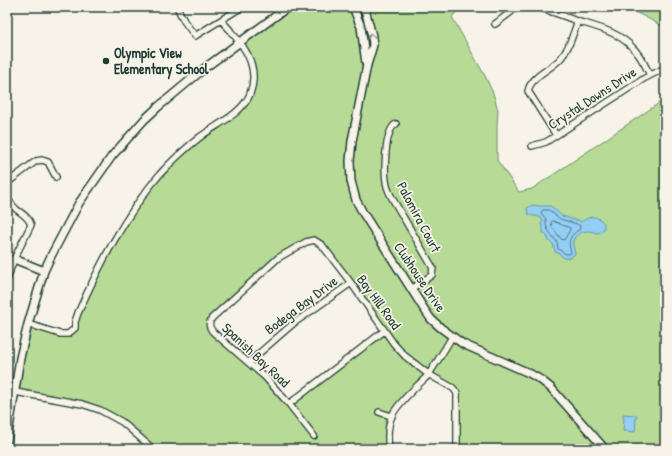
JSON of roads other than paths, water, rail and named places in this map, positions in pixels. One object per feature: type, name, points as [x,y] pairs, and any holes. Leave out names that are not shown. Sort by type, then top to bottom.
[{"type":"street","points":[[177,7],[184,21],[195,36],[242,7]]},
{"type":"street","points":[[7,441],[20,358],[28,324],[44,272],[79,203],[112,156],[144,120],[206,67],[288,7]]},
{"type":"street","name":"Clubhouse Drive","points":[[353,7],[361,27],[367,65]]},
{"type":"street","name":"Clubhouse Drive","points":[[363,7],[366,13],[373,45],[367,65],[352,141],[350,161],[351,181],[356,200],[363,213],[431,319],[462,344],[529,372],[541,380],[551,388],[602,448]]},
{"type":"street","points":[[495,24],[511,12],[515,7]]},
{"type":"street","points":[[539,7],[606,30],[625,41],[636,51],[650,75]]},
{"type":"street","points":[[28,324],[60,334],[68,334],[75,328],[78,313],[108,250],[144,195],[160,174],[184,150],[238,110],[248,97],[253,81],[252,64],[248,54],[240,42],[221,20]]},
{"type":"street","points":[[556,135],[528,91],[532,82],[556,64],[563,56],[578,21]]},
{"type":"street","name":"Crystal Downs Drive","points":[[532,146],[546,142],[650,75],[665,68]]},
{"type":"street","name":"Palomira Court","points":[[396,124],[390,129],[387,144],[387,187],[433,268],[432,275],[411,289]]},
{"type":"street","points":[[7,183],[36,161],[42,160],[48,162],[56,177]]},
{"type":"street","points":[[7,199],[14,208],[30,220],[31,225],[14,259],[7,280]]},
{"type":"street","name":"Bay Hill Road","points":[[314,240],[322,245],[384,331],[405,356],[428,374],[453,388],[457,393],[457,449]]},
{"type":"street","name":"Spanish Bay Road","points":[[314,240],[306,242],[278,258],[212,318],[209,323],[209,327],[213,332],[265,377],[289,404],[314,436]]},
{"type":"street","points":[[14,259],[44,272]]},
{"type":"street","name":"Bodega Bay Drive","points":[[248,362],[294,323],[350,283]]},
{"type":"street","points":[[289,404],[384,331]]},
{"type":"street","points":[[389,449],[387,439],[388,426],[391,416],[397,407],[428,374],[452,337]]},
{"type":"street","points":[[15,392],[82,404],[100,410],[122,422],[153,449]]},
{"type":"street","points":[[379,412],[391,416]]},
{"type":"water","points":[[532,205],[551,206],[562,216],[581,222],[590,217],[598,218],[604,223],[604,229],[598,233],[586,231],[577,235],[573,241],[575,254],[570,258],[564,258],[555,252],[553,244],[549,241],[546,234],[543,233],[541,224],[543,221],[541,218],[528,214],[527,208]]},
{"type":"water","points":[[623,414],[637,415],[635,432],[623,431]]},
{"type":"place","name":"Olympic View Elementary School","points":[[106,61]]}]
